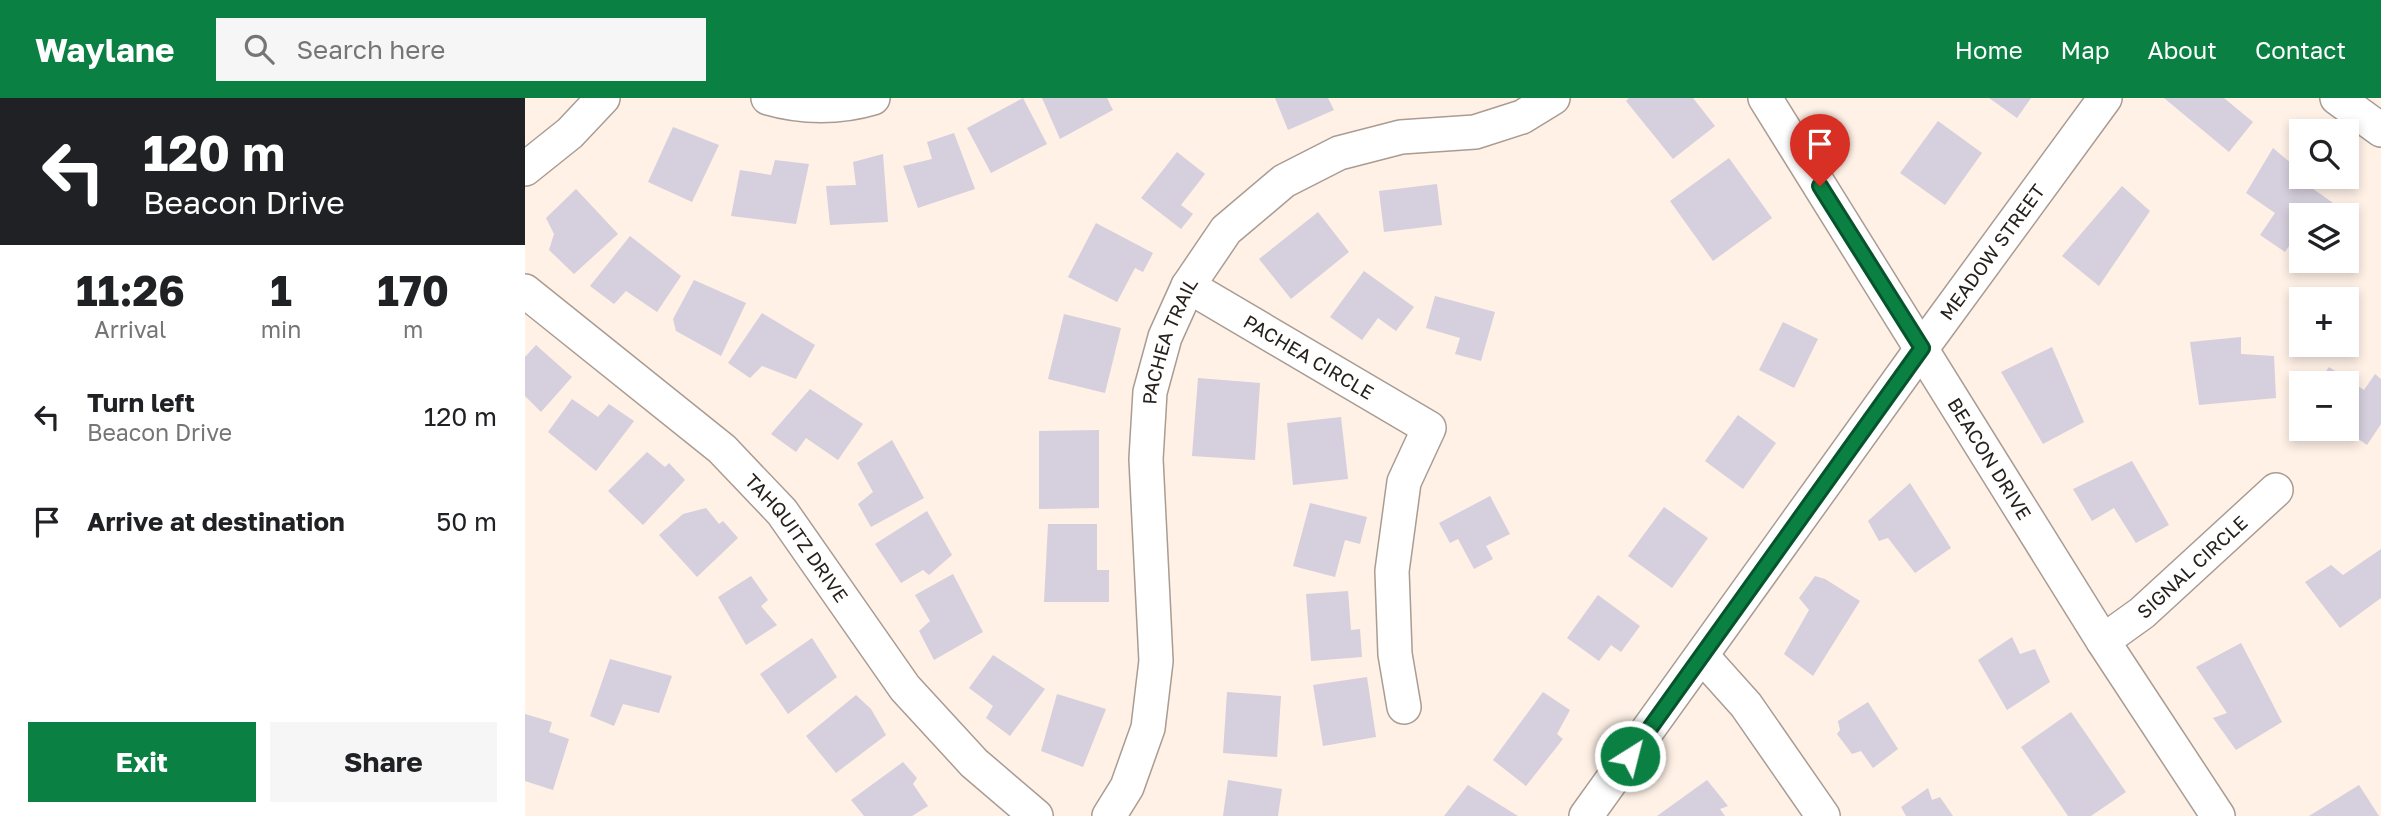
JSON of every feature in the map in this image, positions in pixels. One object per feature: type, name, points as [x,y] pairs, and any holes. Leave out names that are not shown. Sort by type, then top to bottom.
[{"type":"street","points":[[525,169],[569,133],[603,98]]},
{"type":"street","points":[[768,98],[788,104],[849,105],[873,98]]},
{"type":"street","name":"PACHEA TRAIL","points":[[1109,816],[1127,788],[1148,729],[1156,661],[1146,459],[1150,392],[1165,337],[1188,286],[1226,230],[1285,181],[1339,153],[1401,137],[1475,132],[1522,117],[1553,98]]},
{"type":"street","name":"BEACON DRIVE","points":[[1765,98],[2103,641],[2218,816]]},
{"type":"street","name":"MEADOW STREET","points":[[1586,816],[2105,98]]},
{"type":"street","points":[[2337,98],[2381,131]]},
{"type":"street","name":"PACHEA CIRCLE","points":[[1188,286],[1429,428],[1404,482],[1392,571],[1395,654],[1404,707]]},
{"type":"street","name":"TAHQUITZ DRIVE","points":[[525,291],[722,449],[782,512],[905,688],[974,763],[1036,816]]},
{"type":"street","name":"SIGNAL CIRCLE","points":[[2103,641],[2142,613],[2276,491]]},
{"type":"street","points":[[1702,656],[1746,705],[1823,816]]},
{"type":"building","points":[[1023,98],[1047,144],[991,173],[967,128]]},
{"type":"building","points":[[1042,98],[1107,98],[1113,110],[1060,139]]},
{"type":"building","points":[[1275,98],[1328,98],[1334,110],[1288,130]]},
{"type":"building","points":[[1629,98],[1693,98],[1715,126],[1673,159],[1626,101]]},
{"type":"building","points":[[1989,98],[2031,98],[2017,118]]},
{"type":"building","points":[[2164,98],[2224,98],[2253,122],[2229,152]]},
{"type":"building","points":[[1938,121],[1982,153],[1945,205],[1900,173]]},
{"type":"building","points":[[673,127],[719,145],[692,202],[648,182]]},
{"type":"building","points":[[954,133],[975,189],[918,208],[903,166],[932,159],[927,142]]},
{"type":"building","points":[[2273,148],[2289,162],[2289,189],[2313,189],[2333,203],[2289,203],[2289,246],[2285,252],[2260,235],[2275,213],[2246,193]]},
{"type":"building","points":[[1177,152],[1205,174],[1181,205],[1193,214],[1181,229],[1141,198]]},
{"type":"building","points":[[883,154],[888,222],[830,225],[826,186],[856,185],[853,162]]},
{"type":"building","points":[[1729,158],[1772,218],[1713,261],[1670,201]]},
{"type":"building","points":[[775,160],[809,164],[796,224],[731,216],[740,170],[771,175]]},
{"type":"building","points":[[1437,184],[1442,225],[1384,232],[1379,191]]},
{"type":"building","points":[[2122,186],[2150,211],[2099,286],[2062,256]]},
{"type":"building","points":[[576,189],[618,234],[574,274],[549,250],[554,234],[546,218]]},
{"type":"building","points":[[1318,212],[1349,252],[1291,299],[1259,259]]},
{"type":"building","points":[[1096,223],[1153,253],[1143,272],[1135,268],[1117,302],[1068,277]]},
{"type":"building","points":[[630,236],[681,276],[657,312],[626,291],[614,304],[590,286]]},
{"type":"building","points":[[1364,271],[1414,307],[1396,331],[1378,318],[1362,340],[1330,317]]},
{"type":"building","points":[[694,280],[746,303],[721,356],[676,331],[673,319]]},
{"type":"building","points":[[1435,296],[1495,312],[1481,361],[1455,354],[1460,338],[1426,328]]},
{"type":"building","points":[[762,313],[815,345],[796,379],[762,366],[750,378],[728,363]]},
{"type":"building","points":[[1064,314],[1121,328],[1105,393],[1048,379]]},
{"type":"building","points":[[1783,322],[1818,339],[1794,388],[1759,370]]},
{"type":"building","points":[[2241,337],[2241,354],[2274,356],[2276,398],[2199,405],[2190,342]]},
{"type":"building","points":[[536,345],[572,377],[541,412],[525,396],[525,357]]},
{"type":"building","points":[[2052,347],[2084,422],[2043,444],[2001,372]]},
{"type":"building","points":[[2375,374],[2381,379],[2381,424],[2367,445],[2359,439],[2359,387],[2364,390]]},
{"type":"building","points":[[1198,378],[1260,383],[1255,460],[1192,456]]},
{"type":"building","points":[[810,389],[863,424],[838,460],[806,438],[796,452],[771,434]]},
{"type":"building","points":[[572,399],[598,417],[609,404],[634,421],[596,471],[548,432]]},
{"type":"building","points":[[1738,415],[1776,443],[1743,489],[1705,461]]},
{"type":"building","points":[[1341,417],[1348,479],[1293,485],[1287,423]]},
{"type":"building","points":[[1099,430],[1099,508],[1039,509],[1039,431]]},
{"type":"building","points":[[892,440],[924,498],[871,527],[858,504],[873,492],[857,463]]},
{"type":"building","points":[[647,452],[665,467],[669,463],[685,480],[643,525],[608,491]]},
{"type":"building","points":[[2132,461],[2169,525],[2136,543],[2114,508],[2092,521],[2073,489]]},
{"type":"building","points":[[1910,483],[1951,548],[1915,573],[1888,538],[1879,541],[1868,521]]},
{"type":"building","points":[[1490,496],[1510,534],[1486,546],[1493,559],[1474,569],[1458,539],[1450,543],[1439,523]]},
{"type":"building","points":[[1310,503],[1367,517],[1360,544],[1345,540],[1335,577],[1293,566]]},
{"type":"building","points":[[1664,507],[1708,538],[1672,588],[1628,556]]},
{"type":"building","points":[[706,508],[719,524],[723,521],[738,538],[697,577],[659,535],[683,514]]},
{"type":"building","points":[[927,511],[952,555],[929,575],[923,570],[901,583],[875,544]]},
{"type":"building","points":[[1048,524],[1097,524],[1097,570],[1109,570],[1109,602],[1044,602]]},
{"type":"building","points":[[2381,549],[2381,598],[2340,628],[2305,582],[2331,565],[2343,575]]},
{"type":"building","points":[[953,574],[983,632],[934,660],[919,631],[930,621],[915,595]]},
{"type":"building","points":[[751,576],[768,600],[761,606],[777,625],[746,645],[718,597]]},
{"type":"building","points":[[1815,576],[1825,579],[1860,601],[1813,676],[1784,654],[1809,610],[1799,598]]},
{"type":"building","points":[[1348,591],[1351,630],[1360,629],[1362,657],[1311,661],[1306,594]]},
{"type":"building","points":[[1598,595],[1640,626],[1621,652],[1611,645],[1599,661],[1567,638]]},
{"type":"building","points":[[2012,637],[2020,654],[2035,649],[2050,682],[2007,710],[1978,660]]},
{"type":"building","points":[[812,638],[837,677],[788,714],[760,674]]},
{"type":"building","points":[[2241,643],[2282,722],[2236,750],[2213,718],[2227,713],[2196,667]]},
{"type":"building","points":[[993,655],[1045,689],[1010,736],[986,718],[993,706],[969,688]]},
{"type":"building","points":[[610,659],[672,676],[659,713],[623,704],[614,726],[590,716]]},
{"type":"building","points":[[1367,677],[1376,737],[1323,746],[1313,685]]},
{"type":"building","points":[[1227,692],[1281,696],[1277,757],[1223,753]]},
{"type":"building","points":[[1543,692],[1570,710],[1557,734],[1563,739],[1526,786],[1493,760]]},
{"type":"building","points":[[1057,694],[1106,709],[1083,767],[1041,751]]},
{"type":"building","points":[[856,695],[871,709],[886,735],[836,773],[806,736]]},
{"type":"building","points":[[1868,702],[1898,749],[1873,768],[1861,751],[1852,754],[1837,734],[1840,730],[1838,721]]},
{"type":"building","points":[[2071,712],[2126,792],[2091,816],[2068,816],[2021,747]]},
{"type":"building","points":[[525,714],[552,722],[549,732],[569,739],[553,790],[525,781]]},
{"type":"building","points":[[903,762],[917,778],[913,784],[928,806],[912,816],[864,816],[851,800]]},
{"type":"building","points":[[1228,780],[1282,789],[1278,816],[1223,816]]},
{"type":"building","points":[[1707,780],[1728,806],[1720,809],[1725,816],[1657,816]]},
{"type":"building","points":[[1468,785],[1518,816],[1444,816]]},
{"type":"building","points":[[2359,785],[2379,816],[2309,816]]},
{"type":"building","points":[[1928,788],[1932,800],[1940,797],[1953,816],[1906,816],[1901,807]]},
{"type":"route","points":[[1630,756],[1922,348],[1820,186]]}]
